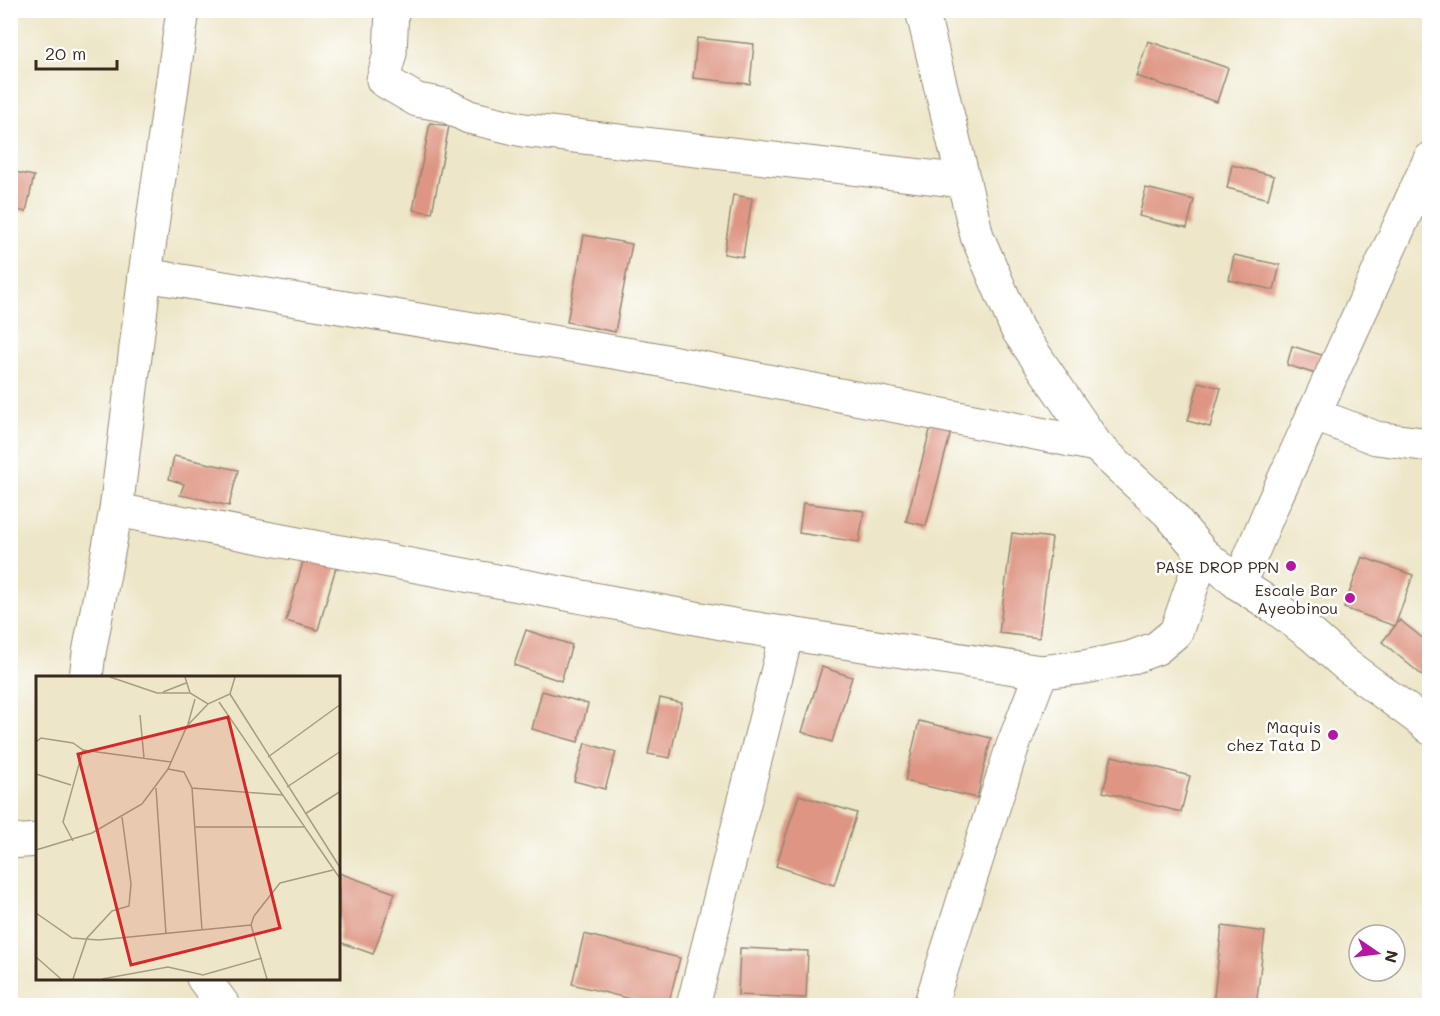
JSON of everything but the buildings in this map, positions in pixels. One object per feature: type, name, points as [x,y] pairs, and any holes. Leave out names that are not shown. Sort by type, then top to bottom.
[{"type":"street","points":[[86,676],[116,510],[145,276],[183,10]]},
{"type":"street","points":[[392,10],[390,53],[384,80],[417,100],[445,105],[469,117],[524,130],[964,182]]},
{"type":"street","points":[[922,10],[977,236],[1017,329],[1096,445],[1169,513],[1203,554],[1239,584],[1312,635],[1346,665],[1430,728]]},
{"type":"street","points":[[1239,584],[1313,414],[1430,159]]},
{"type":"street","points":[[145,276],[650,358],[1096,445]]},
{"type":"street","points":[[1313,414],[1376,438],[1430,445]]},
{"type":"street","points":[[116,510],[727,624],[1041,672],[1085,667],[1130,658],[1157,648],[1176,632],[1203,554]]},
{"type":"street","points":[[693,1005],[787,633]]},
{"type":"street","points":[[930,1005],[1012,748],[1041,672]]},
{"type":"street","points":[[10,842],[36,840]]},
{"type":"street","points":[[205,980],[224,1005]]},
{"type":"place","name":"PASE DROP PPN","points":[[1291,566]]},
{"type":"place","name":"Escale Bar Ayeobinou","points":[[1350,598]]},
{"type":"place","name":"Maquis chez Tata D","points":[[1333,735]]}]
